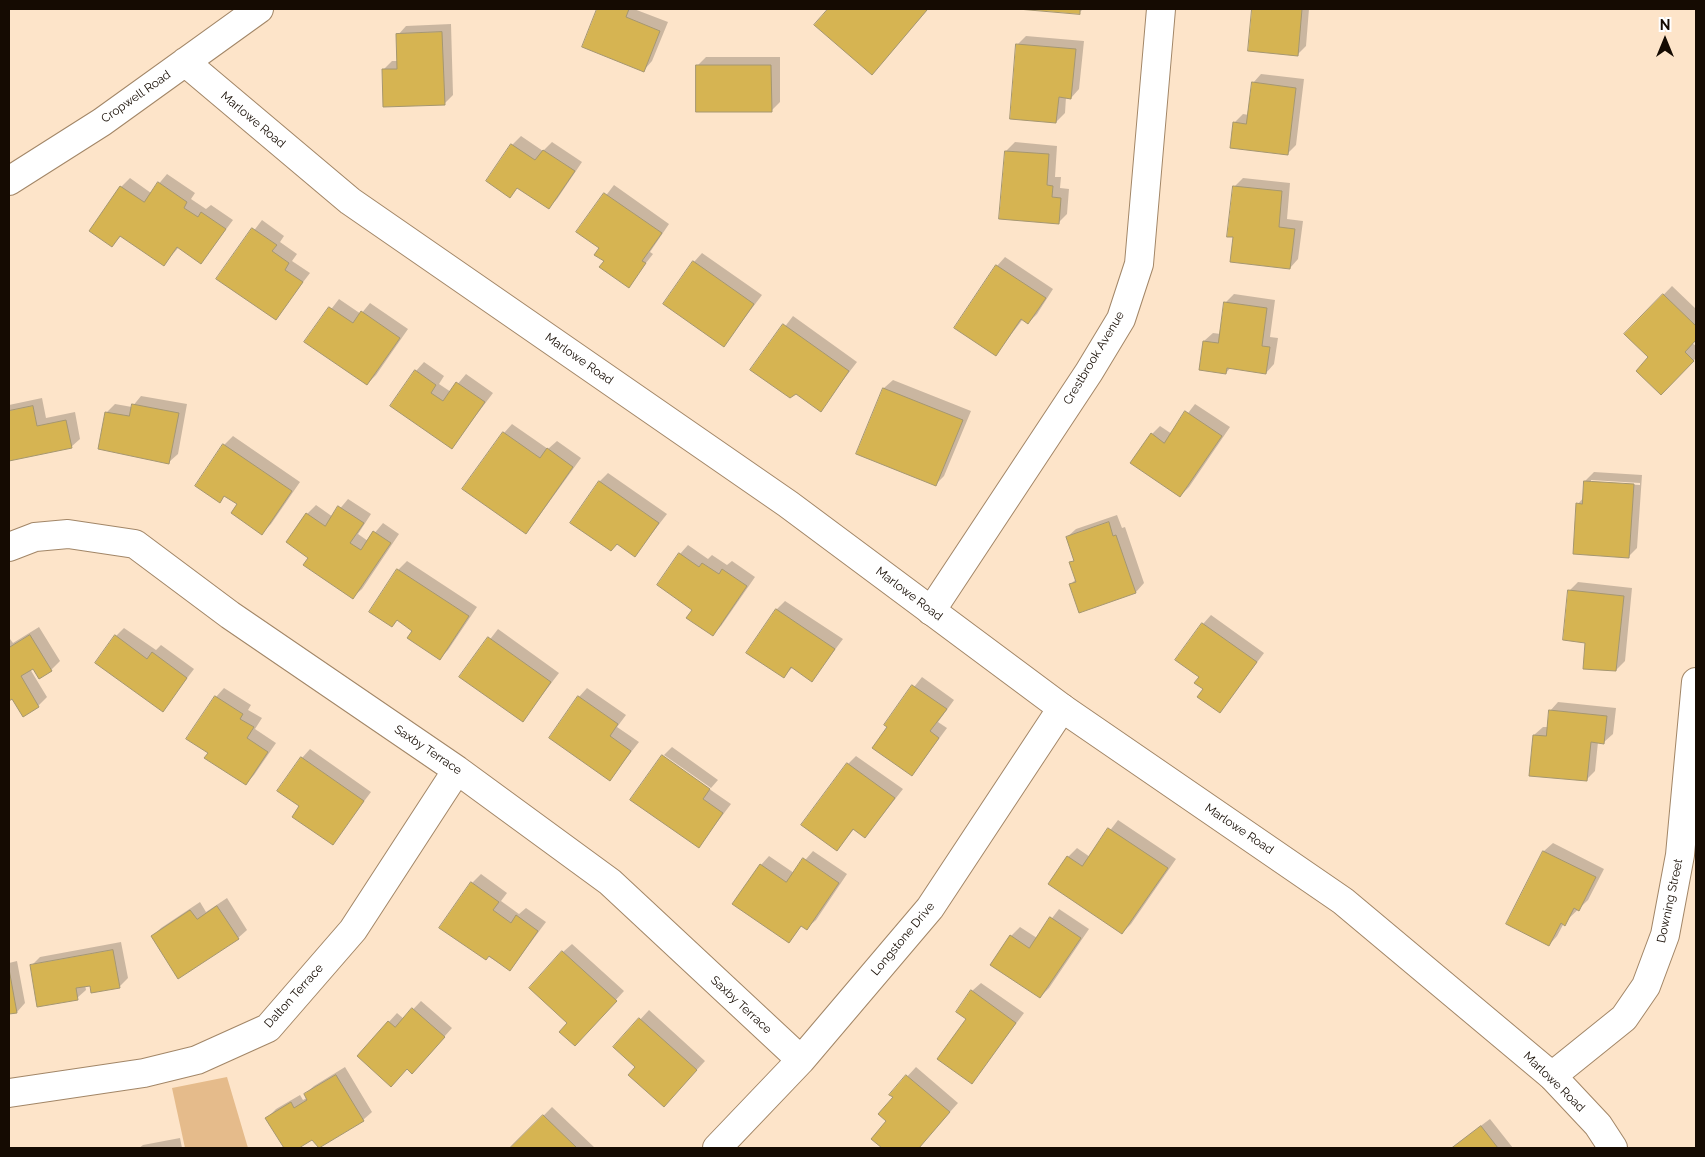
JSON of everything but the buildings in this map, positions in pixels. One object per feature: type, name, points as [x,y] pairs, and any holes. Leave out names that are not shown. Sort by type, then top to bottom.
[{"type":"street","name":"Cropwell Road","points":[[9,181],[102,122],[259,9]]},
{"type":"street","name":"Crestbrook Avenue","points":[[931,611],[1089,372],[1121,319],[1139,264],[1161,9]]},
{"type":"street","name":"Marlowe Road","points":[[185,62],[350,201],[788,504],[1062,708],[1343,901],[1552,1076],[1598,1125],[1613,1148]]},
{"type":"street","name":"Saxby Terrace","points":[[9,547],[35,537],[68,534],[135,544],[230,615],[458,770],[610,882],[801,1060]]},
{"type":"street","name":"Downing Street","points":[[1552,1076],[1624,1018],[1646,986],[1665,935],[1680,855],[1696,682]]},
{"type":"street","name":"Longstone Drive","points":[[717,1148],[801,1060],[930,908],[1062,708]]},
{"type":"street","name":"Dalton Terrace","points":[[9,1093],[144,1073],[197,1060],[268,1028],[353,930],[458,770]]},
{"type":"shaded area","points":[[227,1077],[248,1148],[185,1148],[172,1088]]}]
